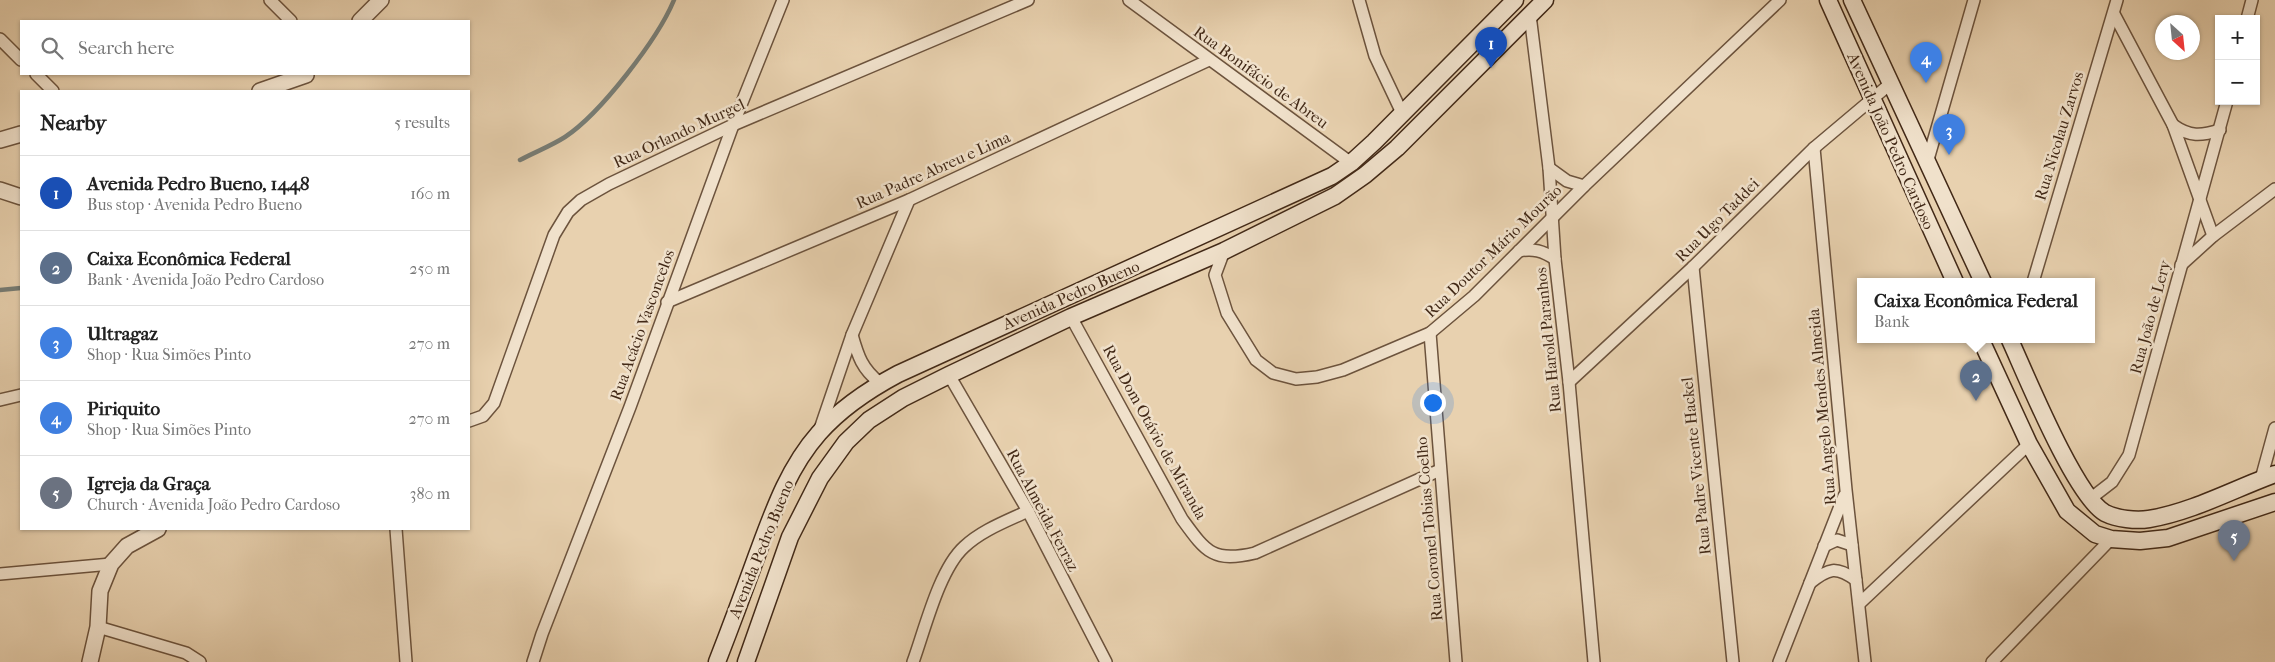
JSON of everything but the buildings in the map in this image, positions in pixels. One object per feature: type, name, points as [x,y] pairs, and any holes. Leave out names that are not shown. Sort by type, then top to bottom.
[{"type":"main road","name":"Avenida Pedro Bueno","points":[[717,662],[779,496],[797,464],[818,434],[843,409],[880,383],[1061,298],[1309,187],[1351,163],[1515,0]]},
{"type":"main road","name":"Avenida Pedro Bueno","points":[[746,662],[790,537],[820,478],[846,442],[869,420],[903,398],[949,375],[1071,317],[1224,251],[1335,196],[1365,175],[1397,148],[1545,0]]},
{"type":"main road","name":"Avenida João Pedro Cardoso","points":[[1828,0],[1953,278]]},
{"type":"main road","name":"Avenida João Pedro Cardoso","points":[[1852,0],[1981,278]]},
{"type":"main road","points":[[1982,343],[2029,444],[2067,511],[2095,534],[2111,539],[2140,541],[2168,538],[2275,502]]},
{"type":"main road","points":[[2014,343],[2074,476],[2090,499],[2105,512],[2126,519],[2148,519],[2177,512],[2268,476]]},
{"type":"street","points":[[270,0],[290,20]]},
{"type":"street","points":[[361,20],[381,0]]},
{"type":"street","name":"Rua Acácio Vasconcelos","points":[[533,662],[542,634],[630,408],[667,302],[783,0]]},
{"type":"street","name":"Rua Orlando Murgel","points":[[470,421],[483,416],[494,403],[554,235],[568,212],[581,200],[609,184],[734,125],[1028,0]]},
{"type":"street","name":"Rua Bonifácio de Abreu","points":[[1129,0],[1351,163]]},
{"type":"street","points":[[1359,0],[1375,56],[1402,113]]},
{"type":"street","name":"Rua Doutor Mário Mourão","points":[[1224,251],[1214,275],[1227,312],[1256,360],[1273,373],[1296,378],[1326,375],[1344,370],[1430,333],[1455,313],[1584,186],[1780,0]]},
{"type":"street","points":[[1927,163],[1974,0]]},
{"type":"street","name":"Rua Nicolau Zarvos","points":[[2035,278],[2118,0]]},
{"type":"street","points":[[2248,15],[2252,0]]},
{"type":"street","points":[[2114,14],[2173,125],[2213,236]]},
{"type":"street","name":"Rua Harold Paranhos","points":[[1530,15],[1549,168],[1551,219],[1569,382],[1594,662]]},
{"type":"street","points":[[0,38],[20,59]]},
{"type":"street","name":"Rua Padre Abreu e Lima","points":[[667,302],[910,200],[1209,60]]},
{"type":"street","points":[[37,75],[52,90]]},
{"type":"street","points":[[263,90],[303,75]]},
{"type":"street","points":[[289,90],[305,75]]},
{"type":"street","name":"Rua Ugo Taddei","points":[[1569,382],[1693,267],[1814,148],[1890,84]]},
{"type":"street","name":"Rua João de Lery","points":[[2090,499],[2112,482],[2129,454],[2226,105]]},
{"type":"street","points":[[2173,125],[2184,132],[2198,136],[2220,130]]},
{"type":"street","points":[[0,140],[20,134]]},
{"type":"street","name":"Rua Angelo Mendes Almeida","points":[[1814,148],[1846,490],[1865,662]]},
{"type":"street","points":[[1549,168],[1562,179],[1584,186]]},
{"type":"street","points":[[2180,266],[2213,236],[2275,189]]},
{"type":"street","points":[[0,190],[20,197]]},
{"type":"street","points":[[818,434],[852,335],[910,200]]},
{"type":"street","points":[[1519,251],[1538,250],[1555,259]]},
{"type":"street","name":"Rua Padre Vicente Hackel","points":[[1693,267],[1733,662]]},
{"type":"street","name":"Rua Dom Otávio de Miranda","points":[[1071,317],[1182,519],[1198,542],[1216,555],[1234,558],[1255,552],[1440,470]]},
{"type":"street","name":"Rua Coronel Tobias Coelho","points":[[1430,333],[1456,662]]},
{"type":"street","points":[[852,335],[858,359],[864,368],[880,383]]},
{"type":"street","name":"Rua Almeida Ferraz","points":[[949,375],[1028,511],[1106,662]]},
{"type":"street","points":[[0,400],[20,395]]},
{"type":"street","points":[[2268,476],[2275,428]]},
{"type":"street","points":[[1859,604],[2029,444]]},
{"type":"street","points":[[1779,662],[1824,546],[1841,508],[1846,490]]},
{"type":"street","points":[[912,662],[950,561],[965,546],[984,532],[1028,511]]},
{"type":"street","points":[[90,662],[98,627],[100,591],[111,564],[127,546],[156,530]]},
{"type":"street","points":[[396,530],[406,662]]},
{"type":"street","points":[[1992,662],[2111,539]]},
{"type":"street","points":[[1824,546],[1837,540],[1852,546]]},
{"type":"street","points":[[0,574],[111,564]]},
{"type":"street","points":[[1810,583],[1821,574],[1836,570],[1856,580]]},
{"type":"street","points":[[98,627],[186,653],[200,662]]},
{"type":"waterway","points":[[520,160],[565,137],[595,111],[627,75],[642,54],[674,0]]},
{"type":"waterway","points":[[0,290],[20,288]]},
{"type":"place","name":"Avenida Pedro Bueno, 1448","points":[[1491,68]]},
{"type":"place","name":"Piriquito","points":[[1926,83]]},
{"type":"place","name":"Ultragaz","points":[[1949,155]]},
{"type":"place","name":"Caixa Econômica Federal","points":[[1976,401]]},
{"type":"place","name":"Igreja da Graça","points":[[2234,561]]}]
